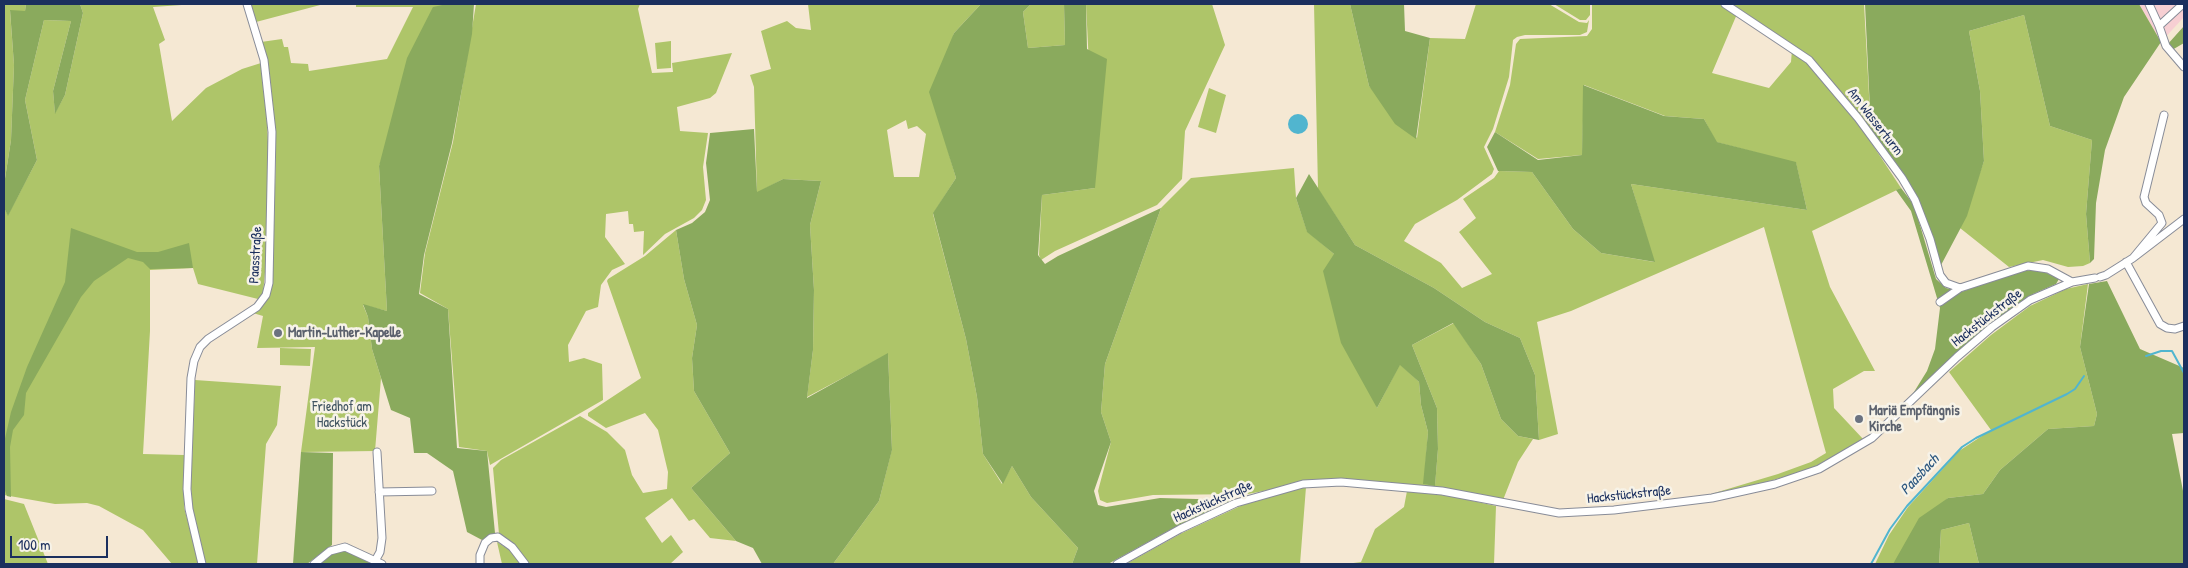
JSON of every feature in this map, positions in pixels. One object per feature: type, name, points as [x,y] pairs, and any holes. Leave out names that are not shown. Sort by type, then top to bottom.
[{"type":"street","name":"Paasstraße","points":[[202,564],[191,518],[187,489],[190,378],[200,347],[208,339],[257,307],[266,295],[269,276],[272,132],[264,60],[247,4]]},
{"type":"street","name":"Am Wasserturm","points":[[1725,4],[1809,60],[1858,118],[1902,178],[1915,200],[1943,281],[1954,288],[1960,288]]},
{"type":"street","points":[[2150,4],[2166,46],[2184,67]]},
{"type":"street","points":[[2159,26],[2183,4]]},
{"type":"street","points":[[2164,115],[2144,198],[2146,203],[2159,215],[2162,223],[2129,260],[2160,324],[2167,328],[2175,329],[2184,326]]},
{"type":"street","name":"Hackstückstraße","points":[[1117,564],[1180,529],[1236,503],[1303,484],[1341,482],[1442,491],[1559,513],[1614,510],[1712,498],[1775,484],[1819,469],[1856,450],[1886,426],[1957,357],[1992,327],[2030,300],[2072,282],[2106,275],[2184,219]]},
{"type":"street","points":[[1940,302],[1960,288],[2028,266],[2048,269],[2072,282]]},
{"type":"street","points":[[314,564],[330,551],[345,548],[379,562],[382,538],[377,452]]},
{"type":"street","points":[[379,492],[432,491]]},
{"type":"street","points":[[480,564],[480,555],[485,544],[491,538],[498,537],[512,547],[525,564]]},
{"type":"shaded area","points":[[2139,4],[2184,4],[2184,17],[2161,42]]},
{"type":"green space","points":[[4,4],[26,4],[25,11],[10,11],[14,65],[11,140],[4,185]]},
{"type":"green space","points":[[26,4],[80,4],[83,13],[65,95],[55,114],[53,91],[71,21],[44,20],[25,100],[37,160],[8,216],[4,208],[4,185],[11,140],[14,65],[10,10],[25,11]]},
{"type":"green space","points":[[80,4],[196,4],[153,7],[165,40],[159,44],[172,121],[206,88],[242,69],[261,63],[265,88],[269,160],[268,239],[263,294],[258,299],[198,284],[193,268],[150,270],[150,331],[143,454],[184,455],[184,507],[199,564],[172,564],[143,530],[99,506],[87,503],[55,504],[4,495],[4,208],[8,215],[37,160],[25,100],[44,20],[71,21],[53,91],[55,113],[65,95],[83,13]]},
{"type":"green space","points":[[251,4],[324,4],[256,22]]},
{"type":"green space","name":"Friedhof am Hackstück","points":[[356,4],[447,4],[379,166],[387,311],[363,305],[368,317],[372,349],[381,378],[375,451],[301,452],[315,347],[257,348],[263,316],[253,313],[268,299],[273,263],[276,150],[273,104],[261,42],[282,39],[284,47],[288,47],[291,63],[308,64],[309,71],[387,59],[413,7],[356,7]]},
{"type":"green space","points":[[447,4],[474,4],[472,34],[452,143],[424,255],[419,294],[448,309],[457,448],[487,451],[495,533],[482,540],[467,532],[453,471],[427,453],[414,453],[410,418],[391,410],[372,349],[368,317],[363,304],[387,311],[379,166],[407,58],[433,7]]},
{"type":"green space","points":[[476,4],[640,4],[638,9],[652,73],[673,72],[672,63],[732,53],[716,93],[710,98],[677,107],[680,131],[708,133],[703,167],[706,200],[702,210],[694,218],[665,234],[643,255],[644,231],[634,232],[633,224],[629,224],[628,211],[606,214],[605,237],[625,264],[612,270],[601,285],[598,307],[586,311],[568,345],[569,362],[584,358],[602,364],[603,400],[490,465],[487,451],[459,447],[448,309],[420,293],[425,253],[453,142]]},
{"type":"green space","points":[[808,4],[981,4],[954,33],[935,106],[956,178],[933,214],[966,339],[977,397],[983,454],[1002,484],[1012,466],[1031,497],[1078,548],[1072,564],[833,564],[879,501],[892,449],[888,354],[807,397],[813,350],[814,290],[810,225],[821,181],[783,179],[757,193],[754,87],[750,75],[771,69],[761,31],[787,21],[796,28],[811,30]],"holes":[[[906,120],[908,129],[917,126],[926,134],[919,177],[894,177],[887,130]]]},
{"type":"green space","points":[[981,4],[1031,4],[1023,12],[1028,48],[1065,45],[1064,4],[1086,4],[1087,49],[1107,59],[1095,188],[1042,195],[1038,255],[1045,264],[1058,256],[1161,208],[1105,364],[1101,412],[1111,442],[1094,491],[1098,505],[1106,507],[1160,498],[1232,500],[1179,525],[1108,564],[1072,564],[1078,548],[1031,497],[1012,466],[1003,484],[983,454],[977,397],[966,339],[933,213],[956,178],[929,92],[954,33]]},
{"type":"green space","points":[[1031,4],[1064,4],[1065,45],[1028,48],[1023,12]]},
{"type":"green space","points":[[1086,4],[1212,4],[1225,45],[1185,131],[1182,179],[1157,205],[1055,251],[1041,260],[1039,255],[1042,195],[1095,188]]},
{"type":"green space","points":[[1314,4],[1350,4],[1369,86],[1417,138],[1430,38],[1465,39],[1476,4],[1549,4],[1579,22],[1587,23],[1589,20],[1587,32],[1580,35],[1525,35],[1513,40],[1509,77],[1493,129],[1484,147],[1494,169],[1492,174],[1457,200],[1415,224],[1404,241],[1441,263],[1462,288],[1492,274],[1459,232],[1476,218],[1463,199],[1494,178],[1499,171],[1532,172],[1573,229],[1601,253],[1654,262],[1631,184],[1807,210],[1796,163],[1716,142],[1704,119],[1665,116],[1584,85],[1582,155],[1538,159],[1495,132],[1510,85],[1516,44],[1520,39],[1587,36],[1592,29],[1592,4],[1721,4],[1737,14],[1712,73],[1769,88],[1791,62],[1792,50],[1804,59],[1859,124],[1901,188],[1812,231],[1830,287],[1875,371],[1864,371],[1833,389],[1834,408],[1864,440],[1818,467],[1766,482],[1711,494],[1778,474],[1811,462],[1826,453],[1764,227],[1571,311],[1537,322],[1558,434],[1539,440],[1535,375],[1520,338],[1485,322],[1434,288],[1355,245],[1318,189]]},
{"type":"green space","points":[[1350,4],[1404,4],[1405,31],[1430,38],[1416,139],[1395,124],[1369,86]]},
{"type":"green space","points":[[1554,4],[1590,4],[1590,15],[1586,20],[1580,20]]},
{"type":"green space","points":[[1730,4],[1864,4],[1871,131],[1815,63],[1802,51]]},
{"type":"green space","points":[[1865,4],[2139,4],[2161,42],[2124,97],[2105,150],[2096,203],[2094,259],[2090,263],[2086,214],[2092,140],[2050,126],[2024,15],[1969,31],[1980,91],[1984,161],[1967,216],[1940,267],[1919,202],[1871,131]]},
{"type":"green space","points":[[2024,15],[2050,126],[2092,140],[2086,214],[2090,263],[2083,266],[2068,267],[2043,260],[2009,267],[1960,228],[1984,161],[1980,91],[1969,31]]},
{"type":"green space","points":[[2184,26],[2184,43],[2172,50],[2167,45]]},
{"type":"green space","points":[[671,41],[671,68],[657,69],[655,43]]},
{"type":"green space","points":[[1583,85],[1664,116],[1704,119],[1717,142],[1796,162],[1807,210],[1631,184],[1655,262],[1601,253],[1573,229],[1532,172],[1498,171],[1487,147],[1495,132],[1538,160],[1582,155]]},
{"type":"green space","points":[[1209,88],[1226,95],[1216,133],[1198,127]]},
{"type":"green space","points":[[754,129],[757,192],[783,179],[821,181],[810,225],[814,290],[813,350],[807,398],[888,353],[892,450],[879,501],[833,564],[762,564],[753,548],[736,541],[691,488],[730,453],[694,391],[692,358],[697,325],[684,279],[676,230],[692,223],[705,212],[710,200],[706,163],[710,133]]},
{"type":"green space","points":[[1294,168],[1296,198],[1307,231],[1334,254],[1377,408],[1400,364],[1419,382],[1421,405],[1428,432],[1424,484],[1435,485],[1438,449],[1437,408],[1412,345],[1454,323],[1481,364],[1501,419],[1518,436],[1533,439],[1518,462],[1503,500],[1457,490],[1314,481],[1248,494],[1153,495],[1107,503],[1100,500],[1098,491],[1111,442],[1101,412],[1105,364],[1161,208],[1191,178]]},
{"type":"green space","points":[[1309,174],[1355,245],[1434,288],[1485,322],[1520,338],[1535,375],[1539,440],[1518,436],[1501,419],[1481,364],[1453,323],[1412,345],[1437,408],[1438,449],[1435,486],[1423,484],[1428,432],[1421,405],[1419,382],[1400,365],[1377,408],[1341,343],[1323,271],[1334,254],[1307,232],[1296,198]]},
{"type":"green space","points":[[1901,188],[1914,205],[1936,279],[1946,288],[1961,292],[2018,272],[2038,269],[2059,279],[2056,284],[2033,294],[2005,314],[1909,400],[1927,371],[1935,349],[1940,308],[1911,211],[1896,190]]},
{"type":"green space","points":[[71,228],[137,252],[158,252],[189,243],[193,268],[150,269],[143,262],[128,258],[94,281],[81,297],[26,393],[24,415],[13,430],[10,447],[11,497],[7,496],[4,488],[4,443],[11,412],[27,367],[65,282]]},
{"type":"green space","points":[[676,230],[684,279],[697,325],[692,358],[694,391],[730,453],[691,488],[736,541],[710,538],[694,519],[689,521],[672,498],[645,518],[662,543],[671,535],[683,552],[670,564],[529,564],[511,542],[499,534],[493,468],[501,460],[580,416],[607,432],[625,450],[632,475],[643,493],[667,489],[668,472],[658,430],[645,413],[606,428],[588,416],[588,413],[641,378],[607,281],[645,256]]},
{"type":"green space","points":[[2107,281],[2140,349],[2184,368],[2184,433],[2172,434],[2184,496],[2184,564],[1979,564],[1969,523],[1941,530],[1939,564],[1893,564],[1919,518],[1948,498],[1983,494],[2000,470],[2048,429],[2094,426],[2097,414],[2080,347],[2089,284]]},
{"type":"green space","points":[[2088,284],[2080,347],[2097,414],[2094,426],[2048,429],[2000,470],[1983,494],[1948,498],[1893,564],[1875,564],[1889,535],[1908,507],[1959,451],[1991,430],[1949,372],[1991,335],[2030,306],[2066,289]]},
{"type":"green space","points":[[280,348],[311,349],[310,366],[280,365]]},
{"type":"green space","points":[[195,380],[281,386],[277,425],[266,444],[257,564],[205,564],[192,507]]},
{"type":"green space","points":[[301,452],[333,453],[332,545],[307,564],[293,564]]},
{"type":"green space","points":[[1306,487],[1300,564],[1126,564],[1182,533],[1260,497]]},
{"type":"green space","points":[[1407,491],[1450,496],[1496,506],[1494,564],[1346,564],[1361,562],[1375,529],[1404,507]]},
{"type":"green space","points":[[4,499],[24,504],[48,564],[4,564]]},
{"type":"green space","points":[[1969,523],[1979,564],[1939,564],[1941,530]]},
{"type":"green space","points":[[497,542],[511,551],[521,564],[502,564]]},
{"type":"green space","points":[[347,551],[372,564],[319,564],[332,553]]},
{"type":"water","points":[[1298,114],[1305,117],[1308,124],[1305,131],[1298,134],[1291,131],[1288,124],[1291,117]]},
{"type":"waterway","name":"Paasbach","points":[[2146,356],[2161,351],[2172,351],[2184,373]]},
{"type":"waterway","name":"Paasbach","points":[[1871,564],[1890,529],[1907,506],[1962,447],[1976,438],[2067,394],[2075,389],[2084,376]]},
{"type":"place","name":"Martin-Luther-Kapelle","points":[[278,333]]},
{"type":"place","name":"Mariä Empfängnis Kirche","points":[[1859,419]]}]
